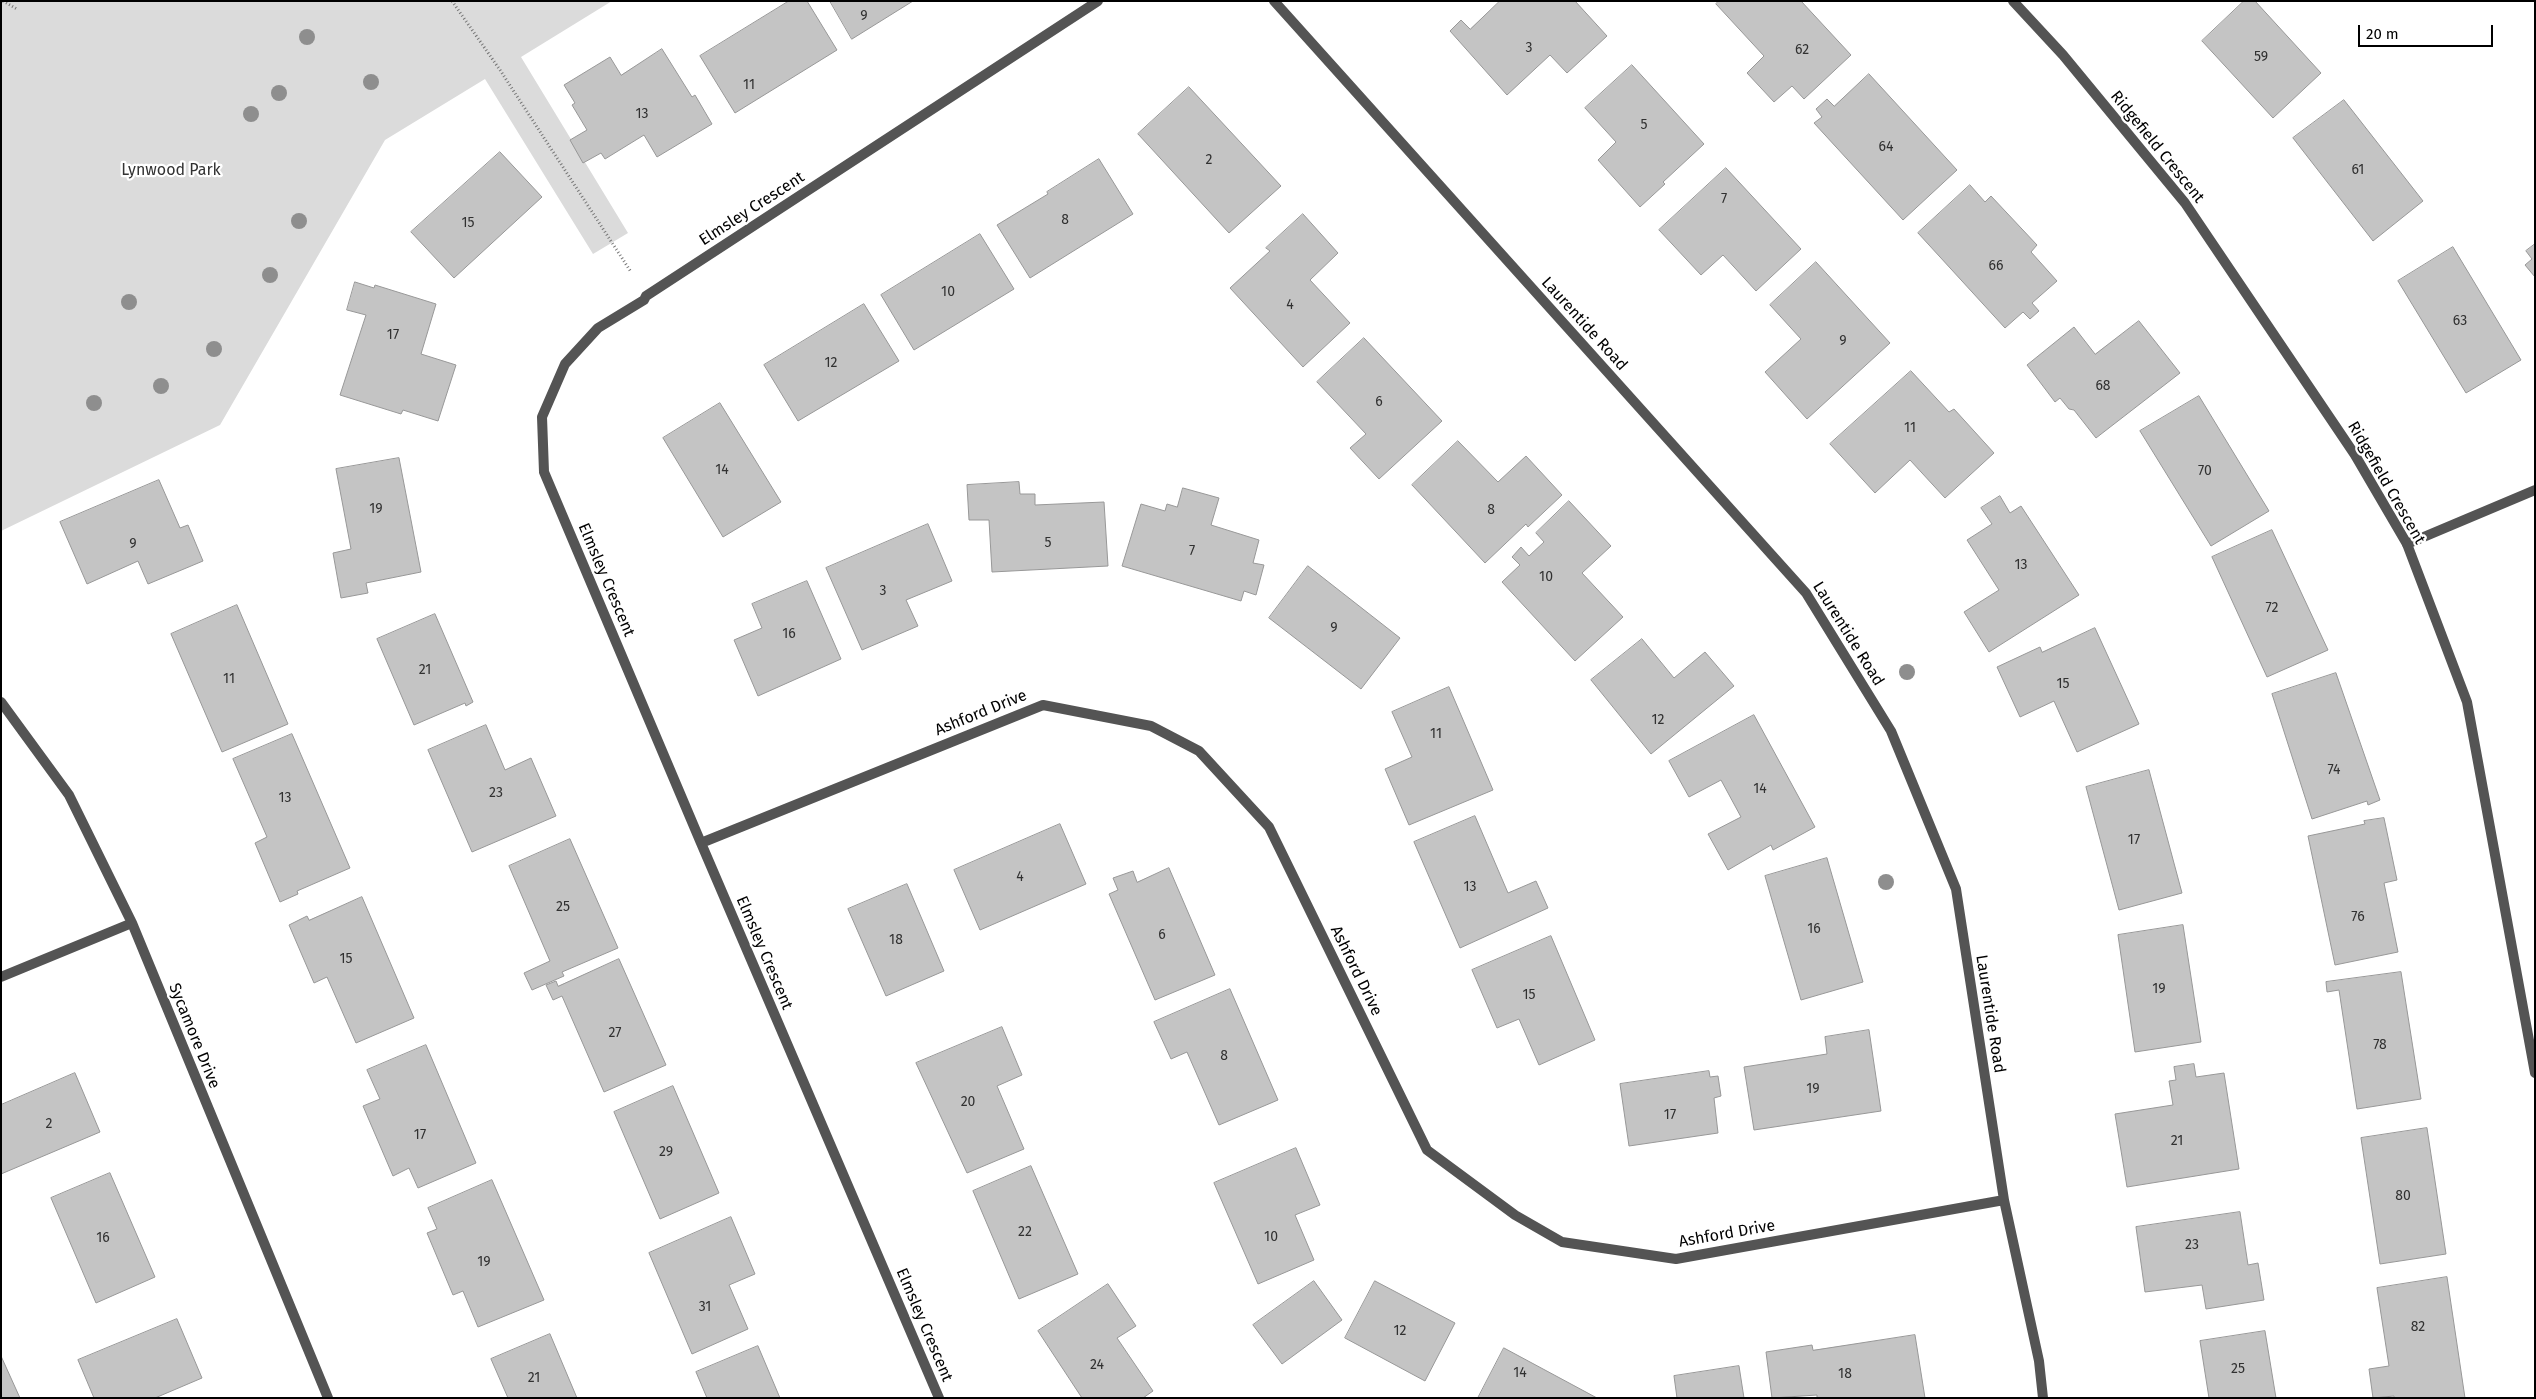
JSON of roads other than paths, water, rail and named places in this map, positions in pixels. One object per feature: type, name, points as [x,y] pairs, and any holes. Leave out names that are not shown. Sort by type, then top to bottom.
[{"type":"street","name":"Elmsley Crescent","points":[[939,1398],[700,843],[544,472],[542,418],[565,364],[598,328],[644,300],[646,296],[1098,1]]},
{"type":"street","name":"Laurentide Road","points":[[1274,1],[1806,593],[1891,731],[1956,889],[2004,1200],[2039,1360],[2042,1398]]},
{"type":"street","name":"Ridgefield Crescent","points":[[2013,1],[2063,55],[2185,203],[2355,455],[2406,544],[2467,702],[2535,1073]]},
{"type":"street","points":[[2406,544],[2535,490]]},
{"type":"street","name":"Sycamore Drive","points":[[1,702],[68,795],[132,923],[328,1398]]},
{"type":"street","name":"Ashford Drive","points":[[700,843],[1043,705],[1151,726],[1199,752],[1268,827],[1427,1150],[1515,1215],[1562,1242],[1676,1259],[2004,1200]]},
{"type":"street","points":[[1,976],[132,923]]},
{"type":"park label","name":"Lynwood Park","points":[[171,171]]}]
